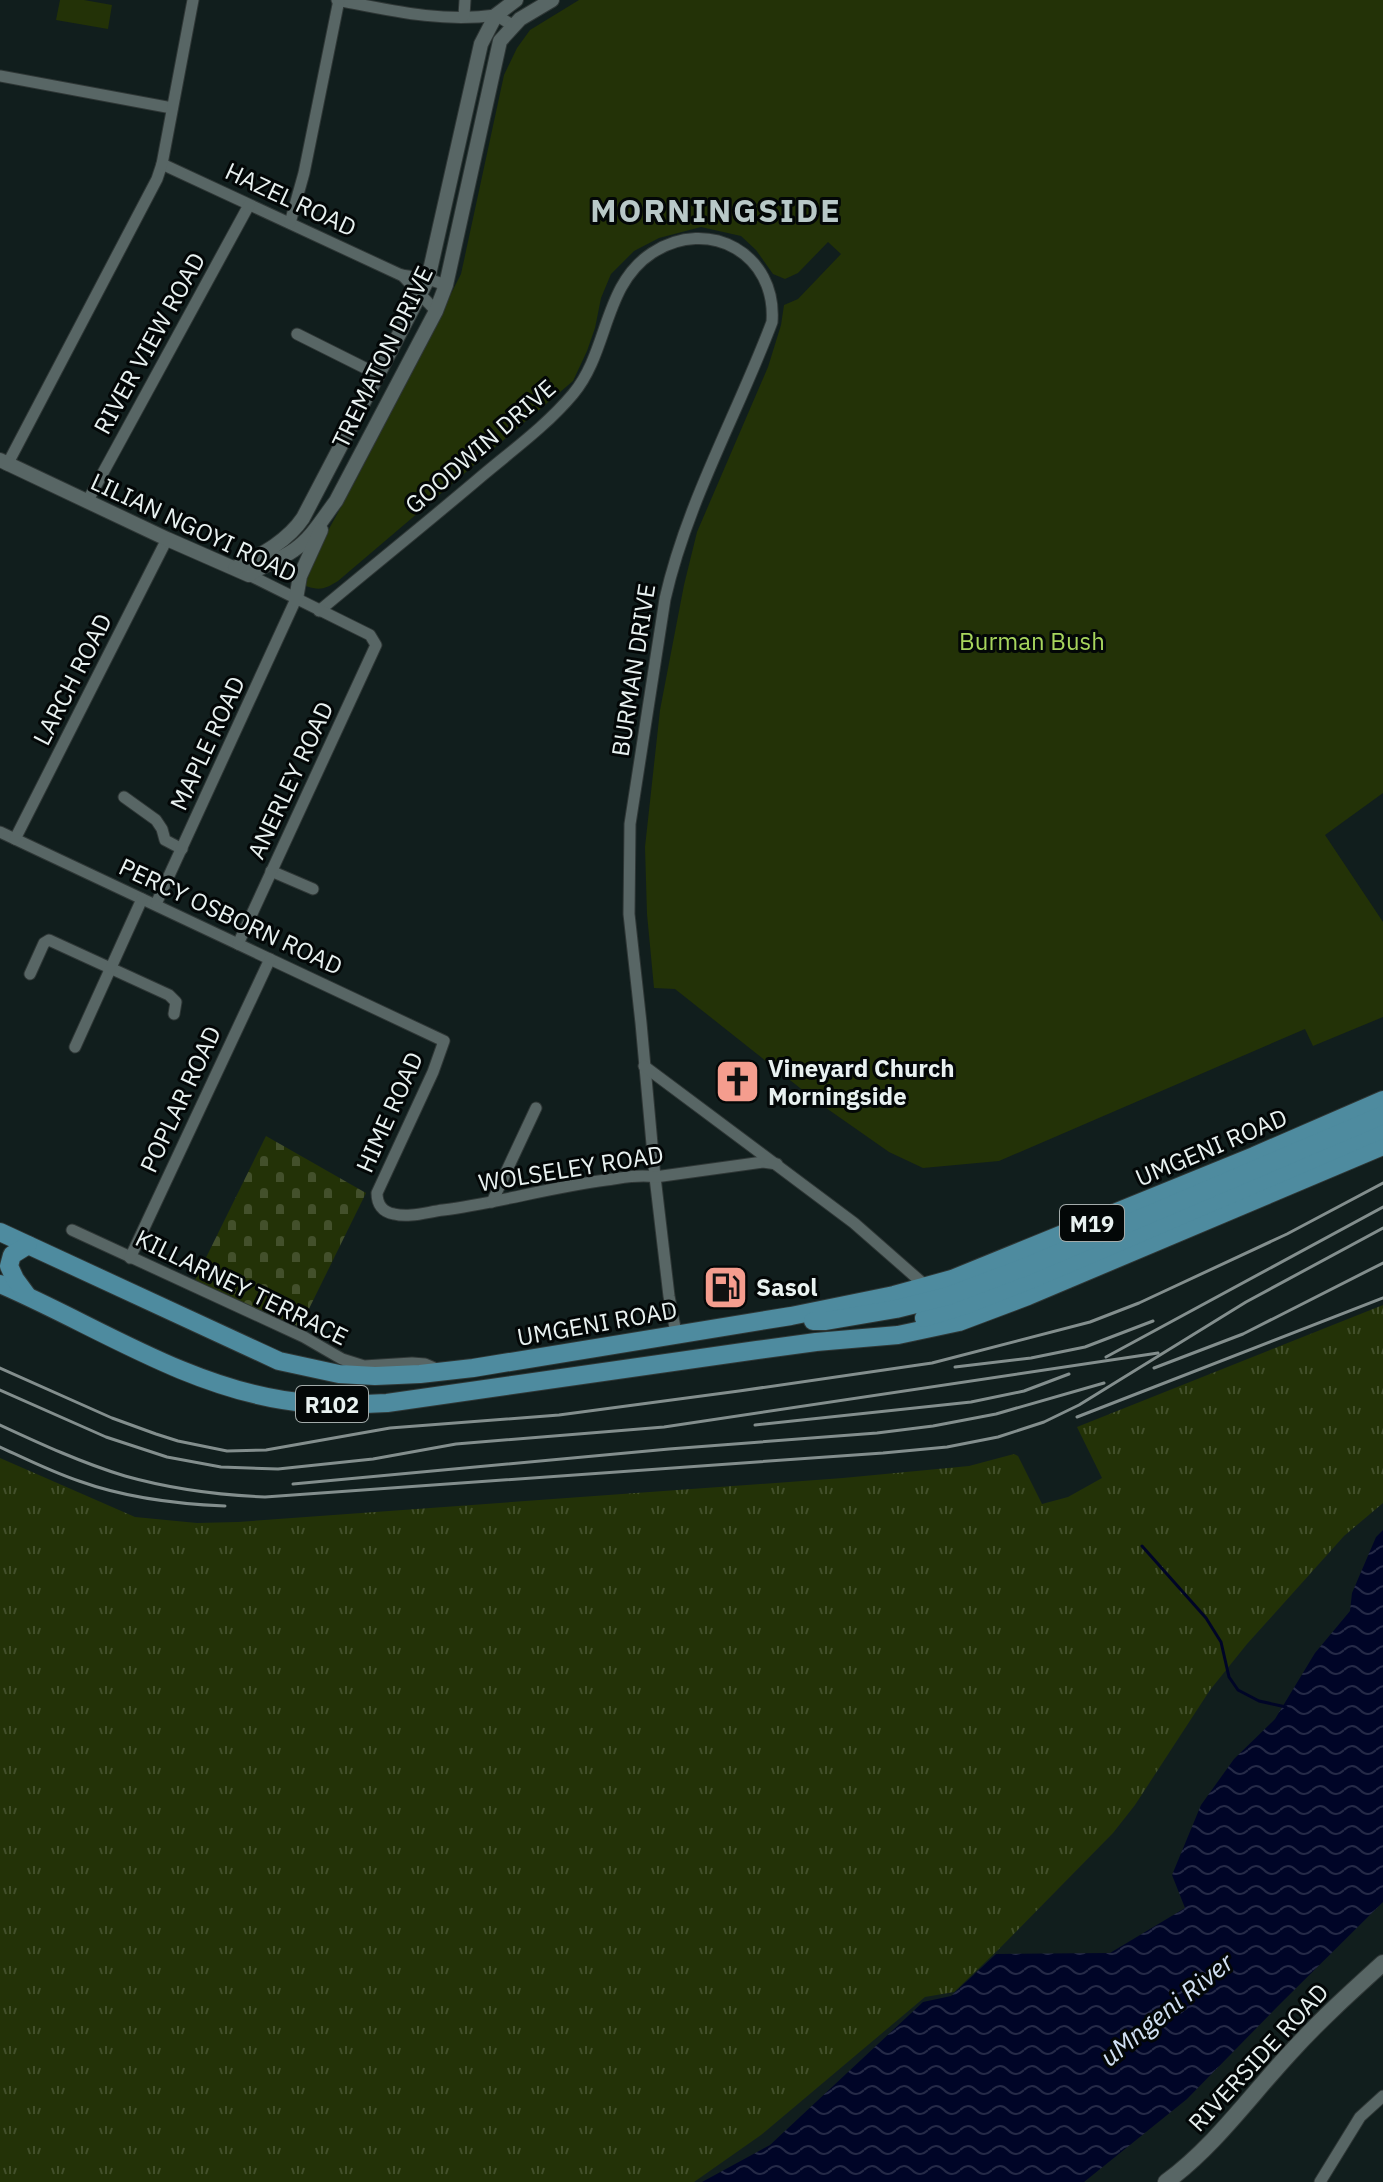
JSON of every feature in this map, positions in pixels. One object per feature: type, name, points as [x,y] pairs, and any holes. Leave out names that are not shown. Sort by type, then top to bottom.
[{"type":"main road","name":"UMGENI ROAD","points":[[0,1232],[279,1361],[339,1374],[375,1376],[443,1371],[791,1316],[927,1287],[1240,1162],[1383,1100]]},
{"type":"main road","points":[[816,1342],[929,1317],[1035,1278],[1383,1115]]},
{"type":"main road","points":[[791,1316],[809,1321],[826,1321],[948,1296],[1383,1129]]},
{"type":"main road","name":"UMGENI ROAD","points":[[0,1284],[169,1364],[219,1384],[257,1395],[309,1403],[387,1403],[816,1342],[898,1335],[959,1322],[1383,1146]]},
{"type":"main road","points":[[28,1245],[12,1255],[9,1266],[28,1296]]},
{"type":"main road","name":"RIVERSIDE ROAD","points":[[1168,2182],[1195,2159],[1318,2024],[1383,1963]]},
{"type":"street","points":[[2,467],[144,204],[162,164],[193,0]]},
{"type":"street","points":[[290,223],[304,173],[338,0],[426,16],[496,15],[512,25]]},
{"type":"street","points":[[465,0],[470,17],[500,41]]},
{"type":"street","name":"TREMATON DRIVE","points":[[235,568],[274,547],[297,528],[421,294],[428,279],[485,31],[496,15],[516,0]]},
{"type":"street","name":"TREMATON DRIVE","points":[[249,575],[301,545],[332,506],[436,311],[446,285],[500,41],[512,25],[552,0]]},
{"type":"street","points":[[0,76],[172,108]]},
{"type":"street","points":[[456,156],[474,158]]},
{"type":"street","name":"HAZEL ROAD","points":[[162,164],[401,275],[446,285]]},
{"type":"street","name":"RIVER VIEW ROAD","points":[[87,502],[249,205]]},
{"type":"street","name":"GOODWIN DRIVE","points":[[319,611],[543,425],[567,401],[591,365],[619,289],[627,276],[649,255],[678,241],[718,241],[736,248],[751,259],[760,271],[771,299]]},
{"type":"street","name":"HAZEL ROAD","points":[[401,275],[436,311]]},
{"type":"street","name":"BURMAN DRIVE","points":[[676,1333],[655,1177],[629,914],[629,842],[672,569],[690,513],[772,322],[771,299]]},
{"type":"street","points":[[297,334],[379,375]]},
{"type":"street","points":[[359,413],[377,422]]},
{"type":"street","name":"LILIAN NGOYI ROAD","points":[[2,467],[235,568],[370,635]]},
{"type":"street","points":[[312,503],[315,516],[319,517],[332,506]]},
{"type":"street","points":[[296,599],[300,576],[332,506]]},
{"type":"street","name":"LARCH ROAD","points":[[15,839],[167,539]]},
{"type":"street","name":"MAPLE ROAD","points":[[156,904],[296,599]]},
{"type":"street","name":"ANERLEY ROAD","points":[[238,944],[375,649],[375,641],[370,635]]},
{"type":"street","points":[[124,797],[156,820],[165,840],[182,849]]},
{"type":"street","name":"PERCY OSBORN ROAD","points":[[0,832],[444,1041]]},
{"type":"street","points":[[271,871],[313,889]]},
{"type":"street","points":[[75,1047],[142,899]]},
{"type":"street","points":[[30,974],[44,943],[49,940],[173,998],[176,1002],[174,1014]]},
{"type":"street","name":"POPLAR ROAD","points":[[130,1258],[270,959]]},
{"type":"street","name":"HIME ROAD","points":[[377,1202],[384,1176],[433,1072],[444,1041]]},
{"type":"street","points":[[644,1066],[854,1223],[927,1287]]},
{"type":"street","points":[[492,1202],[536,1108]]},
{"type":"street","name":"WOLSELEY ROAD","points":[[377,1202],[384,1210],[406,1215],[492,1202],[589,1182],[643,1175],[655,1177],[763,1162],[777,1164]]},
{"type":"street","name":"KILLARNEY TERRACE","points":[[72,1230],[304,1337],[353,1364],[425,1364],[443,1371]]},
{"type":"street","points":[[1320,2182],[1360,2117],[1383,2096]]},
{"type":"green space","points":[[60,0],[112,5],[108,29],[56,20]]},
{"type":"green space","name":"Burman Bush","points":[[579,0],[1383,0],[1383,793],[1325,835],[1383,922],[1383,1017],[1313,1046],[1305,1029],[999,1161],[923,1168],[889,1152],[819,1103],[675,989],[654,988],[645,847],[660,710],[684,585],[697,532],[768,367],[784,305],[798,299],[841,254],[828,242],[798,273],[785,279],[773,274],[756,250],[741,236],[701,227],[659,238],[634,251],[611,274],[601,298],[587,351],[573,381],[338,581],[322,588],[306,586],[303,576],[357,478],[461,274],[504,75],[530,30]]},
{"type":"green space","points":[[266,1136],[366,1193],[300,1327],[194,1282]]},
{"type":"green space","points":[[1383,1305],[1383,1503],[1344,1536],[1247,1644],[1210,1690],[1135,1805],[1113,1833],[999,1949],[954,1992],[925,1997],[761,2135],[694,2182],[0,2182],[0,1458],[135,1517],[197,1523],[843,1478],[969,1466],[1014,1454],[1018,1456],[1042,1504],[1068,1497],[1102,1478],[1077,1427]]},
{"type":"water","name":"uMngeni River","points":[[1383,1530],[1383,1902],[1187,2099],[1084,2182],[702,2182],[770,2145],[923,2002],[951,1996],[996,1954],[1110,1953],[1185,1908],[1172,1875],[1201,1805],[1234,1759],[1275,1719],[1315,1653],[1350,1611],[1352,1593],[1376,1537]]},
{"type":"waterway","points":[[1142,1546],[1206,1618],[1221,1642],[1229,1677],[1238,1690],[1259,1701],[1286,1707]]},
{"type":"railway","points":[[0,1368],[112,1418],[178,1441],[227,1451],[266,1450],[390,1428],[559,1415],[739,1391],[932,1363],[1090,1322],[1139,1303],[1287,1234],[1383,1183]]},
{"type":"railway","points":[[1106,1357],[1383,1207]]},
{"type":"railway","points":[[0,1425],[125,1476],[194,1491],[265,1497],[947,1447],[998,1437],[1044,1422],[1079,1405],[1246,1302],[1383,1228]]},
{"type":"railway","points":[[1154,1368],[1243,1334],[1383,1263]]},
{"type":"railway","points":[[1077,1417],[1383,1298]]},
{"type":"railway","points":[[955,1367],[1031,1358],[1085,1347],[1153,1321]]},
{"type":"railway","points":[[0,1390],[106,1437],[167,1457],[221,1467],[278,1469],[373,1459],[456,1444],[664,1427],[1158,1353]]},
{"type":"railway","points":[[755,1425],[971,1402],[1024,1391],[1069,1374]]},
{"type":"railway","points":[[293,1484],[877,1433],[996,1414],[1104,1383]]},
{"type":"railway","points":[[0,1447],[59,1474],[115,1492],[170,1502],[225,1506]]},
{"type":"place","name":"Vineyard Church Morningside","points":[[737,1082]]},
{"type":"place","name":"Sasol","points":[[725,1287]]},
{"type":"district","name":"MORNINGSIDE","points":[[716,210]]}]
